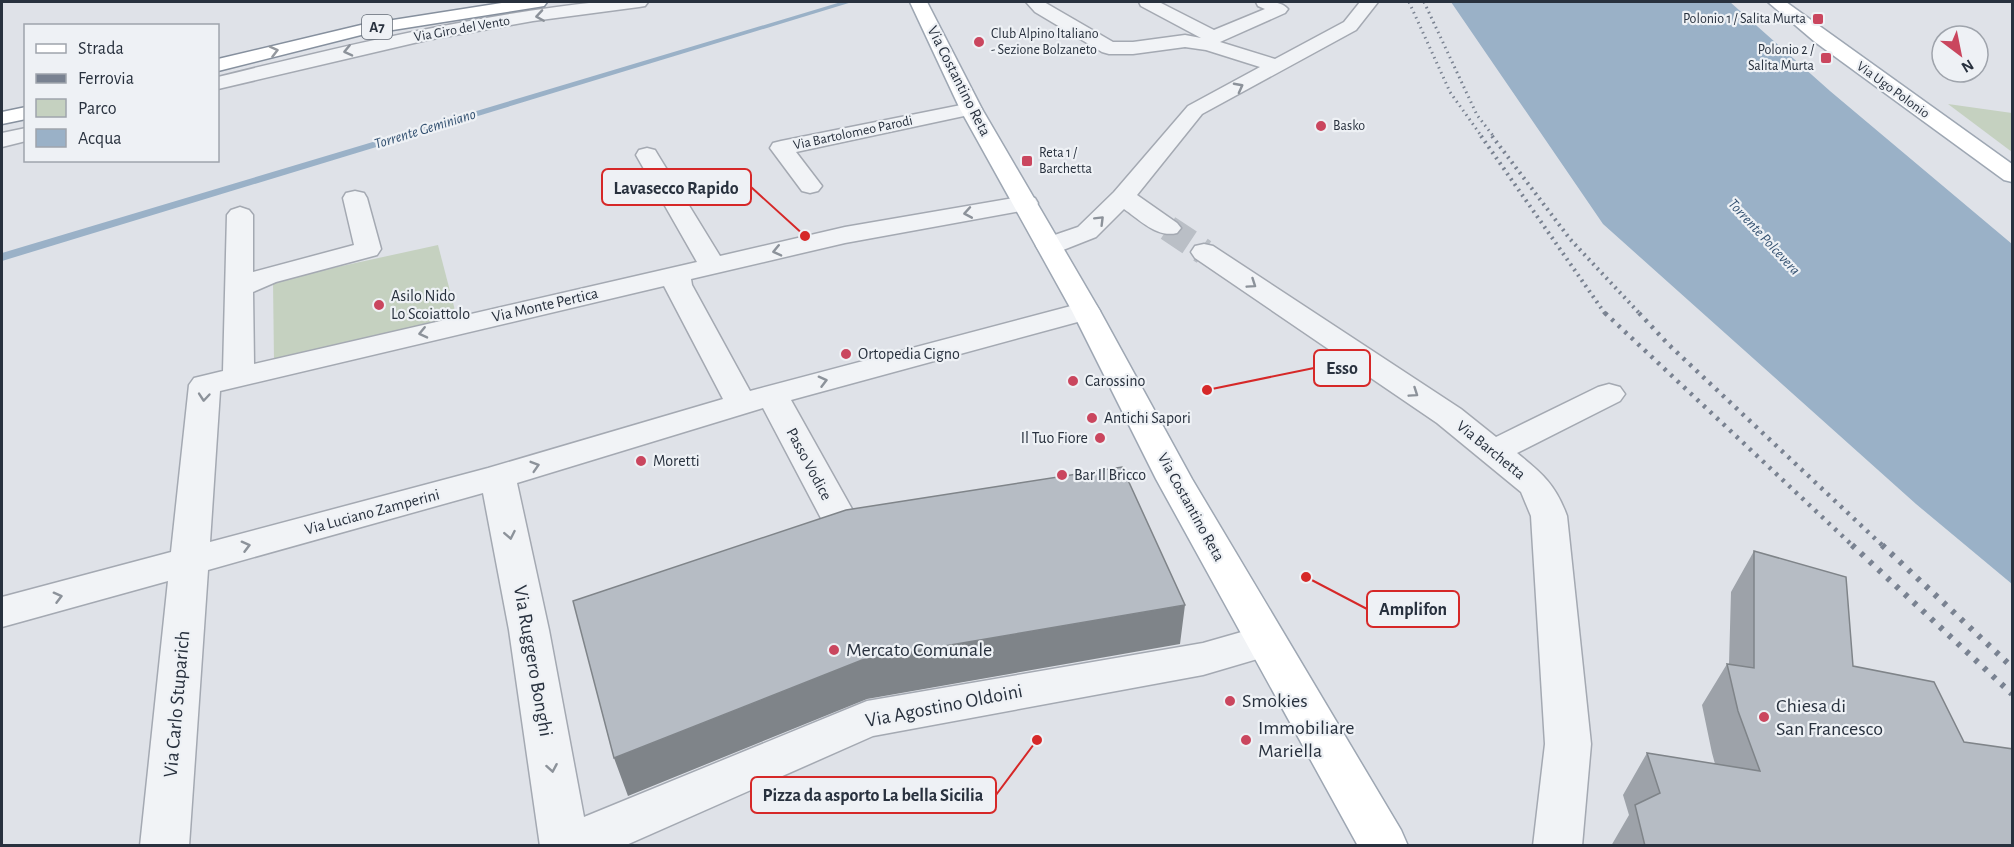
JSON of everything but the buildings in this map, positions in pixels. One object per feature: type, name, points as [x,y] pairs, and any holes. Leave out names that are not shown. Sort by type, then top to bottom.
[{"type":"main road","name":"A7","points":[[219,65],[362,30],[538,2]]},
{"type":"main road","name":"Via Costantino Reta","points":[[918,2],[971,109],[1086,311],[1174,479],[1376,832]]},
{"type":"main road","name":"Via Ugo Polonio","points":[[1776,2],[1822,38],[2013,175]]},
{"type":"main road","points":[[2,118],[24,112]]},
{"type":"street","name":"Via Giro del Vento","points":[[219,83],[385,43],[509,20],[639,2]]},
{"type":"street","points":[[1038,2],[1041,8],[1109,48],[1133,48],[1185,41],[1211,41],[1279,9],[1264,2]]},
{"type":"street","points":[[1147,2],[1211,41],[1278,66]]},
{"type":"street","points":[[1049,246],[1087,232],[1123,197],[1195,110],[1350,26],[1369,2]]},
{"type":"street","name":"Via Bartolomeo Parodi","points":[[810,186],[781,148],[971,109]]},
{"type":"street","points":[[2,140],[24,134]]},
{"type":"street","points":[[647,155],[712,266]]},
{"type":"street","points":[[1123,197],[1168,228]]},
{"type":"street","points":[[240,288],[266,276],[368,249],[355,198]]},
{"type":"street","name":"Via Monte Pertica","points":[[190,562],[205,385],[845,235],[1026,203]]},
{"type":"street","points":[[238,377],[240,214]]},
{"type":"street","name":"Via Barchetta","points":[[1204,252],[1449,416],[1533,484],[1543,499],[1549,516],[1568,744],[1557,846]]},
{"type":"street","points":[[677,274],[678,285],[756,400]]},
{"type":"street","name":"Via Luciano Zamperini","points":[[2,612],[498,477],[756,400],[1086,311]]},
{"type":"street","points":[[1495,451],[1609,394]]},
{"type":"street","name":"Passo Vodice","points":[[756,400],[847,534]]},
{"type":"street","name":"Via Ruggero Bonghi","points":[[498,477],[529,630],[566,846]]},
{"type":"street","name":"Via Carlo Stuparich","points":[[164,846],[190,562]]},
{"type":"street","name":"Via Agostino Oldoini","points":[[570,846],[867,719],[1203,659],[1266,641]]},
{"type":"green space","points":[[1948,104],[2012,113],[2012,152]]},
{"type":"green space","points":[[438,245],[457,318],[274,362],[273,281]]},
{"type":"water","name":"Torrente Polcevera","points":[[1451,2],[1730,2],[1830,91],[2012,244],[2012,584],[1916,504],[1603,224]]},
{"type":"waterway","name":"Torrente Geminiano","points":[[2,257],[848,2]]},
{"type":"tunnel","points":[[1168,228],[1204,252]]},
{"type":"railway","points":[[1409,2],[1450,92],[1482,137]]},
{"type":"railway","points":[[1424,2],[1477,115],[1494,137]]},
{"type":"railway","points":[[1481,136],[1606,315]]},
{"type":"railway","points":[[1492,136],[1570,239],[1641,315]]},
{"type":"railway","points":[[1605,313],[1853,546]]},
{"type":"railway","points":[[1639,313],[1668,344],[1883,546]]},
{"type":"railway","points":[[1852,545],[2012,694]]},
{"type":"railway","points":[[1882,545],[2012,667]]},
{"type":"place","name":"Polonio 1 / Salita Murta","points":[[1818,19]]},
{"type":"place","name":"Club Alpino Italiano - Sezione Bolzaneto","points":[[979,42]]},
{"type":"place","name":"Polonio 2 / Salita Murta","points":[[1826,58]]},
{"type":"place","name":"Basko","points":[[1321,126]]},
{"type":"place","name":"Reta 1 / Barchetta","points":[[1027,161]]},
{"type":"place","name":"Lavasecco Rapido","points":[[805,236]]},
{"type":"place","name":"Asilo Nido Lo Scoiattolo","points":[[379,305]]},
{"type":"place","name":"Ortopedia Cigno","points":[[846,354]]},
{"type":"place","name":"Carossino","points":[[1073,381]]},
{"type":"place","name":"Esso","points":[[1207,390]]},
{"type":"place","name":"Antichi Sapori","points":[[1092,418]]},
{"type":"place","name":"Il Tuo Fiore","points":[[1100,438]]},
{"type":"place","name":"Moretti","points":[[641,461]]},
{"type":"place","name":"Bar Il Bricco","points":[[1062,475]]},
{"type":"place","name":"Amplifon","points":[[1306,577]]},
{"type":"place","name":"Mercato Comunale","points":[[834,650]]},
{"type":"place","name":"Smokies","points":[[1230,701]]},
{"type":"place","name":"Chiesa di San Francesco","points":[[1764,717]]},
{"type":"place","name":"Pizza da asporto La bella Sicilia","points":[[1037,740]]},
{"type":"place","name":"Immobiliare Mariella","points":[[1246,740]]}]
